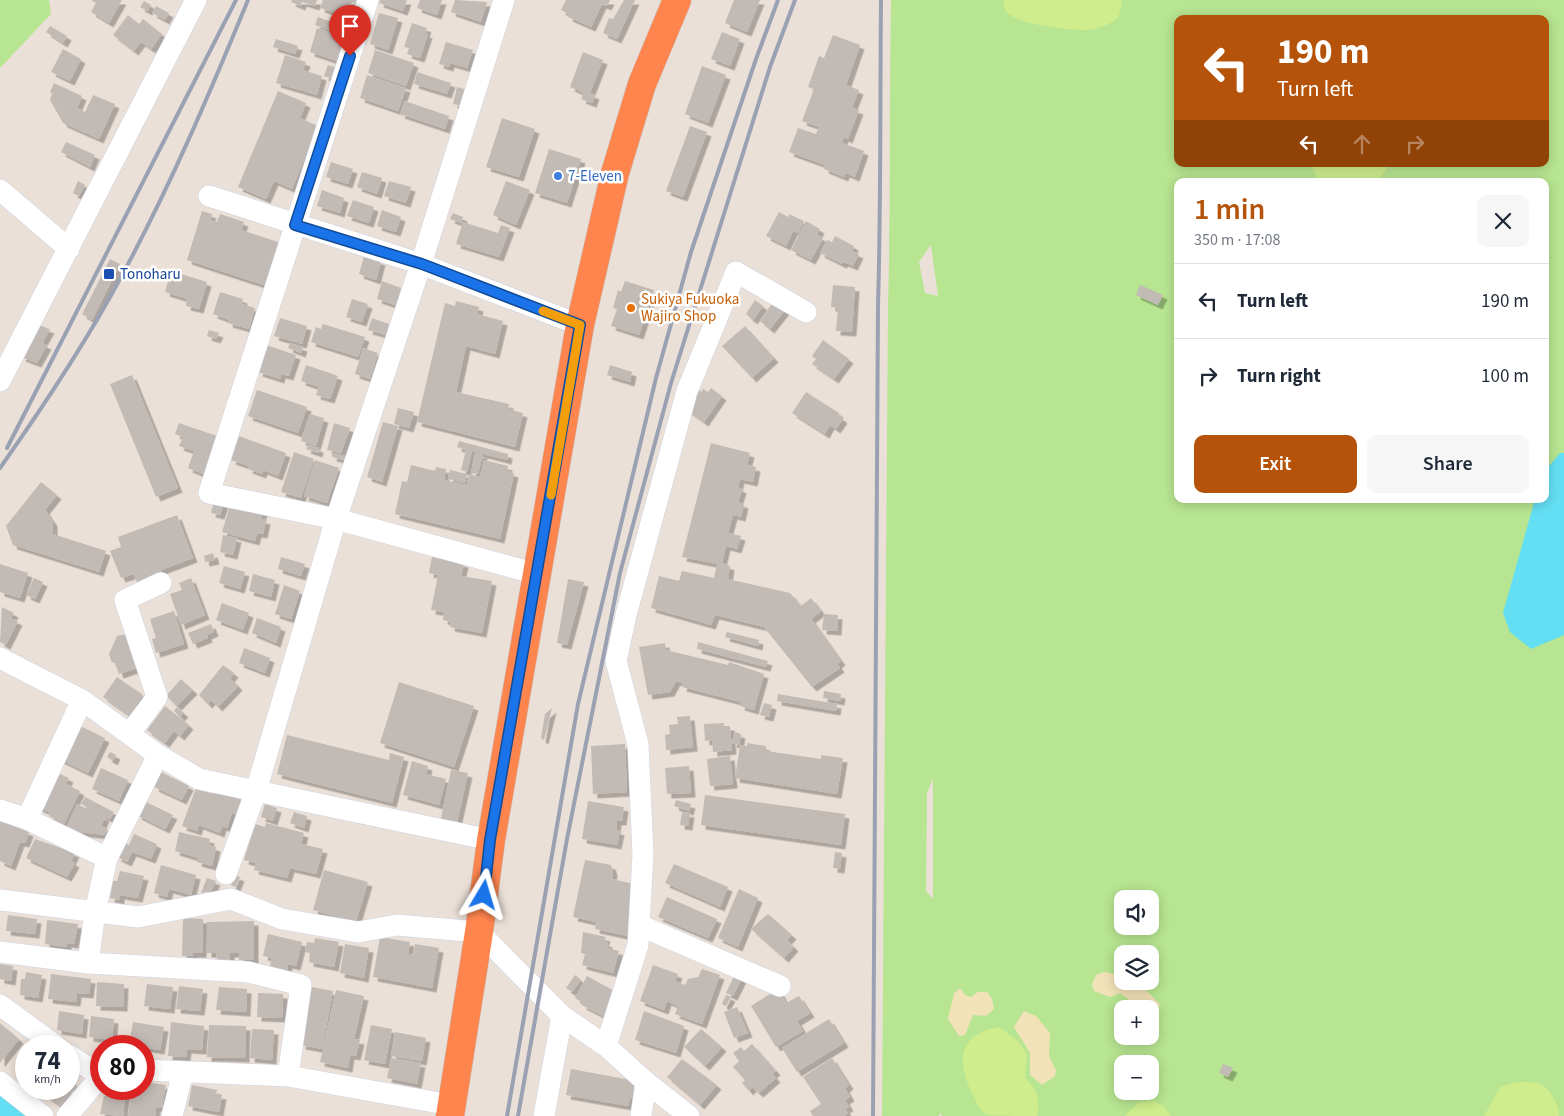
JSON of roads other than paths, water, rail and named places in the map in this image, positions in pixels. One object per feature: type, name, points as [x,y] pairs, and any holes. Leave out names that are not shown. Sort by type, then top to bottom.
[{"type":"highway","points":[[450,1111],[479,932],[490,840],[580,325],[615,173],[642,84],[677,0]]},
{"type":"street","points":[[0,382],[196,0]]},
{"type":"street","points":[[368,0],[209,493],[336,520],[537,574]]},
{"type":"street","points":[[226,874],[256,791],[336,520],[422,264],[504,0]]},
{"type":"street","points":[[0,190],[69,249]]},
{"type":"street","points":[[209,196],[422,264],[580,325]]},
{"type":"street","points":[[606,1046],[638,945],[644,854],[638,744],[616,661],[626,615],[687,391],[736,272],[806,312]]},
{"type":"street","points":[[130,733],[157,697],[125,600],[161,584]]},
{"type":"street","points":[[0,658],[82,700],[158,755],[199,779],[490,840]]},
{"type":"street","points":[[27,820],[82,700]]},
{"type":"street","points":[[88,963],[95,912],[107,858],[158,755]]},
{"type":"street","points":[[0,810],[27,820],[107,858]]},
{"type":"street","points":[[0,900],[138,917],[231,899],[282,919],[358,932],[397,925],[479,932],[562,1016],[606,1046],[646,1082],[689,1116]]},
{"type":"street","points":[[639,926],[780,986]]},
{"type":"street","points":[[0,952],[88,963],[248,972],[301,984],[288,1076]]},
{"type":"street","points":[[0,1005],[41,1035]]},
{"type":"street","points":[[544,1116],[562,1016]]},
{"type":"street","points":[[155,1071],[288,1076],[450,1111]]},
{"type":"street","points":[[172,1116],[183,1072]]},
{"type":"street","points":[[0,1082],[43,1116]]},
{"type":"street","points":[[641,1116],[646,1082]]},
{"type":"street","points":[[67,1116],[90,1089]]},
{"type":"water","points":[[1560,453],[1564,453],[1564,635],[1531,649],[1510,632],[1503,613],[1534,503],[1549,503],[1549,466]]},
{"type":"water","points":[[0,1091],[32,1116],[0,1116]]},
{"type":"railway","points":[[7,448],[236,0]]},
{"type":"railway","points":[[0,468],[63,375],[120,279],[188,141],[248,0]]},
{"type":"railway","points":[[507,1116],[578,704],[656,378],[691,252],[756,59],[778,0]]},
{"type":"railway","points":[[518,1116],[567,839],[620,573],[671,383],[770,67],[795,0]]},
{"type":"railway","points":[[873,1116],[881,0]]},
{"type":"place","name":"7-Eleven","points":[[558,176]]},
{"type":"place","name":"Tonoharu","points":[[109,274]]},
{"type":"place","name":"Sukiya Fukuoka Wajiro Shop","points":[[631,308]]}]
